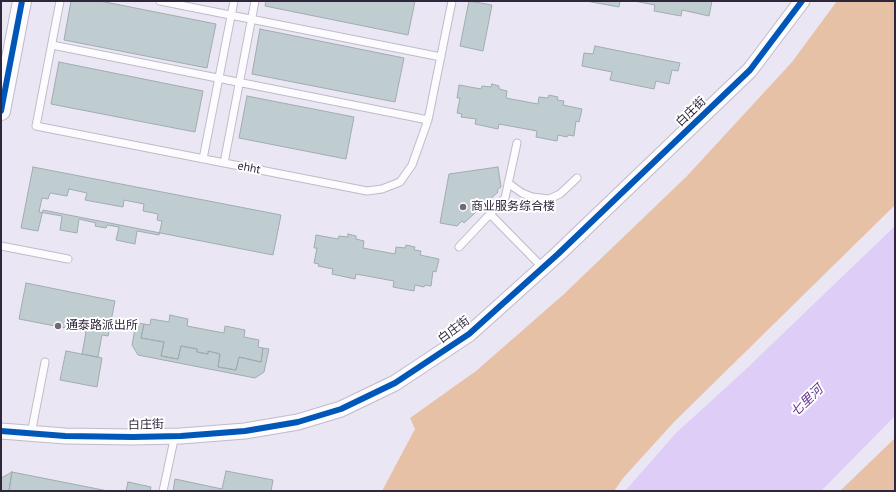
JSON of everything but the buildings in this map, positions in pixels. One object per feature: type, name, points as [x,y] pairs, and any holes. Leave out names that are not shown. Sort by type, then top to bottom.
[{"type":"street","points":[[1,111],[22,1]]},
{"type":"street","name":"白庄街","points":[[1,431],[65,436],[133,437],[252,430],[298,422],[340,409],[395,383],[469,334],[543,268],[750,70],[802,1]]},
{"type":"lane","name":"ehht","points":[[60,1],[36,126],[367,191],[382,189],[400,182],[412,165],[428,120],[452,1]]},
{"type":"lane","points":[[160,1],[441,57]]},
{"type":"lane","points":[[203,159],[234,1]]},
{"type":"lane","points":[[224,163],[256,1]]},
{"type":"lane","points":[[52,46],[428,120]]},
{"type":"lane","points":[[459,247],[505,198],[517,143]]},
{"type":"lane","points":[[508,183],[522,193],[532,197],[549,199],[560,194],[577,178]]},
{"type":"lane","points":[[490,214],[543,268]]},
{"type":"lane","points":[[1,246],[68,259]]},
{"type":"lane","points":[[31,434],[45,362]]},
{"type":"lane","points":[[164,491],[175,435]]},
{"type":"shaded area","points":[[837,1],[895,1],[895,205],[674,422],[624,477],[614,491],[382,491],[415,429],[410,418],[476,371],[563,295],[687,176],[792,62]]},
{"type":"shaded area","points":[[895,438],[895,491],[840,491]]},
{"type":"water","name":"七里河","points":[[895,226],[895,416],[821,491],[625,491],[676,433],[744,371]]},
{"type":"cycle path","points":[[1,111],[22,1]]},
{"type":"cycle path","points":[[1,431],[65,436],[133,437],[181,436],[245,431],[298,422],[341,409],[395,383],[469,334],[558,254],[750,70],[802,1]]},
{"type":"place","name":"商业服务综合楼","points":[[463,207]]},
{"type":"place","name":"通泰路派出所","points":[[58,326]]}]
